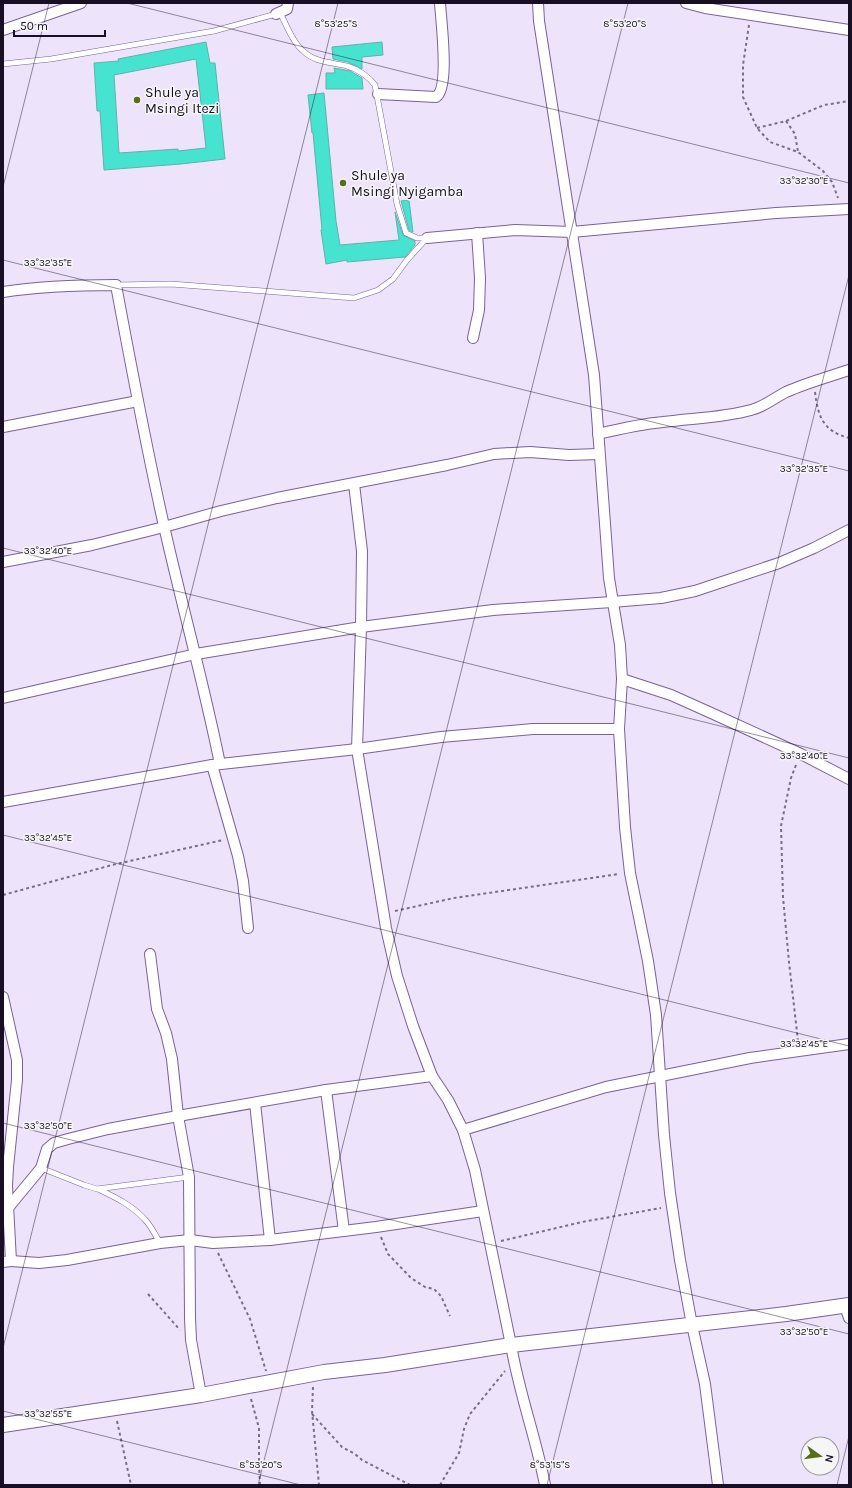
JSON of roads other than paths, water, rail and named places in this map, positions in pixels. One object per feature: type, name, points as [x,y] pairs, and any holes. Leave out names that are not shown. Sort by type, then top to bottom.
[{"type":"street","points":[[3,30],[81,3]]},
{"type":"street","points":[[278,13],[287,9],[288,3]]},
{"type":"street","points":[[378,94],[436,97],[440,95],[443,86],[444,72],[440,3]]},
{"type":"street","points":[[538,3],[539,22],[594,375],[605,538],[612,602],[620,645],[622,679],[619,729],[625,828],[630,873],[648,961],[656,1015],[659,1077],[672,1206],[692,1325],[705,1384],[718,1485]]},
{"type":"street","points":[[686,3],[705,8],[849,30]]},
{"type":"street","points":[[427,238],[515,230],[572,232],[768,214],[845,210]]},
{"type":"street","points":[[472,338],[479,310],[480,278],[477,233]]},
{"type":"street","points":[[3,292],[31,287],[77,284],[116,285],[164,527],[196,654],[216,765],[232,838],[242,874],[248,928]]},
{"type":"street","points":[[598,434],[625,428],[664,422],[712,418],[752,410],[766,404],[784,393],[814,381],[849,370]]},
{"type":"street","points":[[3,427],[138,401]]},
{"type":"street","points":[[3,562],[92,545],[164,527],[221,510],[447,465],[494,454],[530,452],[569,455],[599,454]]},
{"type":"street","points":[[354,484],[362,551],[357,749],[384,913],[397,976],[413,1026],[432,1076],[448,1100],[463,1130],[475,1170],[513,1359],[539,1454],[545,1485]]},
{"type":"street","points":[[3,698],[196,654],[361,627],[492,610],[661,598],[695,591],[779,563],[814,548],[849,530]]},
{"type":"street","points":[[622,679],[671,695],[801,754],[849,779]]},
{"type":"street","points":[[3,802],[216,765],[357,749],[441,737],[533,729],[619,729]]},
{"type":"street","points":[[150,954],[157,1009],[166,1033],[172,1059],[178,1116],[188,1177],[190,1240],[188,1285],[191,1340],[201,1395]]},
{"type":"street","points":[[3,997],[17,1060],[17,1080],[8,1167],[10,1236],[7,1262],[39,1263],[67,1260],[160,1243],[190,1240],[213,1243],[270,1240],[376,1227],[483,1211]]},
{"type":"street","points":[[463,1130],[606,1087],[750,1058],[849,1044]]},
{"type":"street","points":[[8,1208],[41,1168],[47,1149],[54,1143],[108,1129],[178,1116],[326,1090],[432,1076]]},
{"type":"street","points":[[326,1090],[344,1231]]},
{"type":"street","points":[[254,1103],[270,1240]]},
{"type":"street","points":[[3,1425],[201,1395],[313,1374],[511,1345],[848,1310]]},
{"type":"lane","points":[[3,64],[51,59],[214,31],[278,13],[294,40],[302,50],[323,62],[349,66],[371,80],[375,85],[378,94],[397,204],[406,233],[417,238],[427,238]]},
{"type":"lane","points":[[116,285],[171,284],[354,298],[378,290],[393,279],[407,260],[427,238]]},
{"type":"lane","points":[[41,1168],[117,1198],[136,1211],[147,1222],[160,1243]]},
{"type":"lane","points":[[97,1189],[188,1177]]},
{"type":"place","name":"Shule ya Msingi Itezi","points":[[137,100]]},
{"type":"place","name":"Shule ya Msingi Nyigamba","points":[[343,183]]}]
